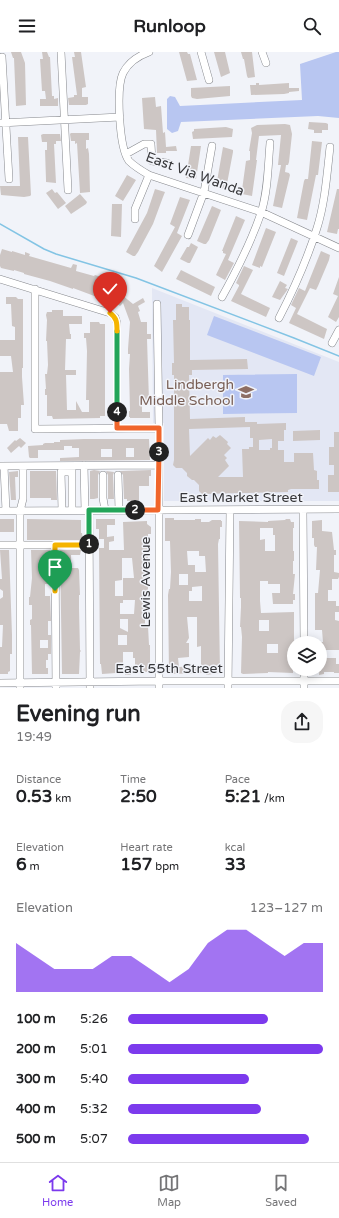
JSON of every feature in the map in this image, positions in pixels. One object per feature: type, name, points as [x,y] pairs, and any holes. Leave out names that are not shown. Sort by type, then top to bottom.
[{"type":"street","points":[[61,52],[68,190]]},
{"type":"street","points":[[201,52],[209,80]]},
{"type":"street","points":[[262,52],[266,63]]},
{"type":"street","name":"East Via Wanda","points":[[144,53],[129,64],[123,73],[120,85],[120,117],[123,146],[129,160],[149,175],[261,212],[339,248]]},
{"type":"street","points":[[2,57],[3,123],[9,179]]},
{"type":"street","points":[[3,123],[120,117]]},
{"type":"street","points":[[222,297],[240,265],[261,212],[268,174],[270,143]]},
{"type":"street","points":[[126,154],[144,144],[151,144],[152,161],[167,163]]},
{"type":"street","points":[[188,236],[204,192],[212,146]]},
{"type":"street","points":[[278,318],[297,284],[317,228],[326,187],[330,147]]},
{"type":"street","points":[[135,219],[135,209],[149,175]]},
{"type":"street","points":[[0,279],[110,313],[115,317],[117,323],[117,428]]},
{"type":"street","points":[[35,290],[35,428],[159,428]]},
{"type":"street","name":"Lewis Avenue","points":[[157,304],[159,428],[159,684]]},
{"type":"street","points":[[332,343],[339,330]]},
{"type":"street","points":[[3,511],[2,466],[72,469],[84,466],[158,465]]},
{"type":"street","points":[[20,685],[20,511],[23,498],[23,466]]},
{"type":"street","points":[[84,466],[89,545],[90,685]]},
{"type":"street","points":[[61,469],[62,510]]},
{"type":"street","points":[[72,469],[72,510]]},
{"type":"street","points":[[104,475],[104,498],[106,510]]},
{"type":"street","points":[[118,475],[118,510]]},
{"type":"street","name":"East Market Street","points":[[3,511],[339,509]]},
{"type":"street","points":[[228,685],[230,510]]},
{"type":"street","points":[[304,510],[304,636]]},
{"type":"street","points":[[0,545],[89,545]]},
{"type":"street","points":[[55,545],[56,685]]},
{"type":"street","name":"East 55th Street","points":[[0,683],[20,685],[304,685],[339,681]]},
{"type":"shaded area","points":[[339,52],[339,118],[318,116],[181,122],[178,131],[172,133],[167,129],[167,99],[170,96],[175,97],[180,106],[302,100],[300,64]]},
{"type":"shaded area","name":"Lindbergh Middle School","points":[[152,288],[339,362],[339,501],[164,501],[164,423],[153,423]]},
{"type":"shaded area","points":[[214,316],[321,357],[314,376],[207,335]]},
{"type":"shaded area","points":[[297,374],[297,413],[223,414],[223,375]]},
{"type":"building","points":[[11,52],[21,52],[25,63],[26,105],[16,106],[14,58]]},
{"type":"building","points":[[42,52],[47,52],[50,57],[52,96],[54,96],[54,99],[58,98],[58,106],[40,106],[40,99],[46,99],[45,91],[42,91],[40,59],[43,59]]},
{"type":"building","points":[[74,52],[81,52],[86,87],[82,88],[82,97],[88,97],[88,104],[86,105],[69,105],[68,98],[77,95],[72,57],[75,57]]},
{"type":"building","points":[[179,52],[187,52],[190,54],[197,80],[187,81]]},
{"type":"building","points":[[214,52],[225,52],[230,73],[221,77]]},
{"type":"building","points":[[241,52],[252,52],[255,77],[248,78]]},
{"type":"building","points":[[256,83],[259,83],[259,85],[289,83],[289,88],[299,88],[299,91],[284,94],[251,95],[250,85],[256,85]]},
{"type":"building","points":[[230,86],[230,96],[197,99],[192,98],[191,96],[191,88]]},
{"type":"building","points":[[155,97],[156,107],[161,106],[163,133],[165,132],[166,147],[176,146],[177,151],[157,153],[156,130],[144,129],[142,98]]},
{"type":"building","points":[[309,122],[326,123],[328,124],[328,130],[322,130],[322,133],[314,133],[314,130],[308,129]]},
{"type":"building","points":[[257,125],[290,125],[292,134],[289,162],[288,165],[286,165],[285,172],[289,173],[290,175],[282,208],[273,206],[281,165],[278,165],[281,135],[259,136],[252,196],[242,194],[242,190],[246,161],[250,160],[249,151],[252,133],[251,128]]},
{"type":"building","points":[[226,127],[233,129],[232,137],[193,139],[192,132],[194,129]]},
{"type":"building","points":[[71,133],[89,133],[89,140],[86,140],[86,149],[88,148],[89,154],[90,192],[80,193],[77,143],[75,144],[75,141],[71,141]]},
{"type":"building","points":[[60,134],[61,141],[56,141],[56,144],[54,144],[56,183],[46,182],[45,150],[47,150],[47,142],[42,142],[41,135]]},
{"type":"building","points":[[18,137],[28,137],[31,195],[24,197],[1,195],[0,186],[20,186]]},
{"type":"building","points":[[312,141],[322,142],[318,175],[316,175],[307,220],[297,218],[304,181],[305,179],[308,179]]},
{"type":"building","points":[[191,146],[201,146],[196,179],[186,178]]},
{"type":"building","points":[[223,147],[233,150],[226,189],[216,187]]},
{"type":"building","points":[[127,175],[136,180],[123,201],[115,196]]},
{"type":"building","points":[[52,189],[55,193],[57,192],[66,203],[58,209],[46,193]]},
{"type":"building","points":[[155,189],[165,192],[153,224],[138,252],[135,256],[133,256],[126,252],[147,213]]},
{"type":"building","points":[[337,189],[339,189],[339,229],[337,234],[327,232]]},
{"type":"building","points":[[80,194],[87,202],[71,214],[65,206]]},
{"type":"building","points":[[180,197],[190,200],[177,233],[182,236],[162,272],[154,266],[175,227],[170,224]]},
{"type":"building","points":[[112,204],[122,204],[121,237],[111,236]]},
{"type":"building","points":[[212,206],[221,210],[209,240],[206,244],[204,244],[197,241]]},
{"type":"building","points":[[236,216],[245,220],[228,260],[234,263],[225,280],[216,275],[226,254],[222,251]]},
{"type":"building","points":[[266,228],[276,232],[262,267],[260,266],[260,268],[252,265]]},
{"type":"building","points":[[291,238],[298,241],[284,276],[277,273]]},
{"type":"building","points":[[191,243],[198,247],[190,263],[188,263],[180,259]]},
{"type":"building","points":[[2,249],[25,255],[25,252],[30,254],[29,256],[71,268],[73,264],[77,265],[76,271],[94,276],[107,279],[109,277],[113,277],[119,279],[118,282],[127,287],[122,295],[133,304],[143,298],[145,302],[138,306],[140,311],[138,312],[141,322],[147,322],[147,334],[151,334],[151,339],[147,339],[149,401],[142,401],[142,412],[150,412],[150,418],[129,417],[130,354],[128,354],[128,349],[130,322],[123,303],[120,306],[116,303],[117,301],[98,294],[97,297],[24,273],[1,268],[0,255]]},
{"type":"building","points":[[321,251],[330,255],[329,260],[316,290],[310,288],[297,314],[327,329],[324,339],[289,323],[296,308],[291,305],[299,288],[305,291]]},
{"type":"building","points":[[244,266],[253,270],[241,294],[270,308],[266,317],[231,301],[239,286],[236,283]]},
{"type":"building","points":[[181,270],[215,287],[211,296],[176,279]]},
{"type":"building","points":[[339,277],[339,317],[336,322],[328,317],[338,296],[333,294]]},
{"type":"building","points":[[280,281],[287,285],[285,288],[288,289],[280,300],[272,297]]},
{"type":"building","points":[[6,297],[23,299],[22,377],[24,405],[21,405],[21,418],[18,418],[18,431],[9,431],[7,424],[0,424],[0,372],[13,372],[11,356],[0,356],[0,340],[15,340],[15,327],[12,326],[11,304],[6,304]]},
{"type":"building","points":[[176,304],[182,304],[182,307],[189,307],[190,360],[247,359],[248,369],[192,370],[192,375],[189,375],[190,419],[245,417],[245,422],[257,422],[257,424],[286,423],[286,430],[284,430],[284,441],[278,441],[278,450],[284,450],[284,462],[294,462],[294,453],[313,453],[314,470],[317,471],[319,489],[291,489],[288,490],[288,492],[202,494],[199,491],[199,485],[187,476],[187,473],[182,468],[176,468],[173,465],[174,375],[172,375],[172,363],[174,363],[173,320],[176,320]],"holes":[[[250,427],[250,438],[253,438],[253,447],[249,447],[249,449],[242,449],[243,477],[218,477],[229,466],[225,460],[227,458],[224,455],[231,448],[227,444],[228,442],[220,435],[216,438],[213,436],[210,440],[208,438],[190,456],[189,429]],[[272,439],[272,448],[270,448],[270,450],[259,450],[259,440]]]},
{"type":"building","points":[[52,310],[63,310],[63,316],[82,316],[82,324],[69,324],[71,339],[66,339],[65,370],[76,370],[76,375],[66,375],[67,410],[76,410],[76,401],[82,412],[89,412],[89,400],[86,400],[87,351],[84,333],[90,333],[90,322],[105,324],[105,416],[100,416],[100,418],[53,419],[52,416],[47,416],[47,395],[45,395],[45,374],[47,374],[48,365],[46,315],[47,312],[52,312]]},
{"type":"building","points":[[320,430],[320,440],[293,441],[293,431]]},
{"type":"building","points":[[334,432],[339,432],[339,492],[328,492],[328,475],[334,475],[334,465],[329,465],[329,447],[334,447]]},
{"type":"building","points":[[20,438],[26,443],[21,448],[19,446],[11,453],[7,448],[15,440],[16,441]]},
{"type":"building","points":[[149,439],[150,460],[60,461],[60,458],[79,457],[79,448],[72,448],[72,446],[64,446],[64,450],[38,450],[38,458],[29,457],[28,446],[60,442],[60,440]],"holes":[[[126,448],[134,448],[134,457],[126,457]],[[101,449],[112,449],[112,457],[101,457]]]},
{"type":"building","points":[[151,470],[151,476],[149,476],[149,486],[139,486],[139,500],[127,501],[127,499],[124,499],[123,475],[120,471]]},
{"type":"building","points":[[18,471],[18,477],[15,477],[16,500],[11,500],[9,472]]},
{"type":"building","points":[[30,471],[56,471],[57,500],[51,500],[51,498],[30,498]]},
{"type":"building","points":[[90,471],[100,471],[98,475],[98,498],[90,499]]},
{"type":"building","points":[[106,471],[114,472],[114,499],[108,499],[108,475]]},
{"type":"building","points":[[165,518],[174,518],[174,520],[201,519],[201,522],[209,522],[212,520],[222,521],[218,544],[220,673],[206,675],[206,673],[169,674],[168,595],[170,589],[171,572],[170,541],[165,541]],"holes":[[[187,551],[199,551],[199,556],[205,556],[206,572],[195,572],[195,565],[188,565]],[[179,574],[188,574],[188,585],[179,585]],[[202,586],[202,601],[189,601],[189,591],[192,591],[192,587]],[[187,617],[197,617],[197,647],[201,646],[201,665],[179,667],[178,658],[189,657],[189,643],[186,643],[189,638]]]},
{"type":"building","points":[[0,519],[14,519],[14,532],[0,532]]},
{"type":"building","points":[[27,519],[81,520],[81,533],[83,540],[27,540]]},
{"type":"building","points":[[96,519],[115,519],[115,525],[107,525],[107,537],[114,536],[114,541],[109,542],[109,550],[124,550],[123,522],[147,521],[147,524],[151,527],[151,534],[148,534],[149,614],[145,614],[145,626],[148,626],[150,645],[150,669],[148,669],[148,672],[131,671],[131,675],[125,675],[125,673],[102,674],[100,664],[99,548],[104,548],[104,539],[99,539],[99,529],[96,529]],"holes":[[[122,558],[132,558],[134,578],[123,578],[123,596],[115,596],[115,581],[122,580]],[[123,600],[135,600],[134,614],[120,614],[120,603],[123,603]],[[120,619],[128,619],[128,632],[120,628]],[[118,635],[127,635],[127,645],[118,645]],[[123,652],[133,652],[135,666],[123,666]]]},
{"type":"building","points":[[290,519],[291,522],[294,522],[293,574],[295,574],[293,594],[295,594],[295,600],[293,600],[293,604],[273,604],[272,593],[280,593],[280,584],[268,584],[268,581],[260,581],[261,613],[294,612],[294,636],[287,636],[287,673],[268,672],[243,674],[241,673],[242,637],[240,627],[241,598],[239,521]],"holes":[[[260,528],[273,528],[273,535],[275,535],[275,551],[265,551],[265,539],[260,540]],[[259,620],[269,620],[269,631],[259,631]],[[267,644],[278,644],[278,653],[267,653]]]},
{"type":"building","points":[[322,520],[322,531],[332,532],[334,550],[336,550],[336,555],[334,555],[334,572],[339,573],[339,577],[338,579],[332,579],[332,590],[328,590],[328,601],[336,601],[336,606],[339,606],[339,612],[335,612],[335,620],[339,621],[339,650],[327,650],[327,636],[322,636],[322,630],[315,630],[315,593],[318,593],[320,570],[316,570],[317,547],[314,545],[314,538],[312,538],[312,521]]},
{"type":"building","points":[[0,550],[9,550],[12,654],[10,654],[10,671],[8,674],[0,674],[0,647],[2,647],[3,625],[0,625],[0,599],[3,597],[3,591],[0,589],[0,579],[2,579]]},
{"type":"building","points":[[31,550],[50,550],[48,576],[50,576],[50,581],[48,581],[48,584],[45,584],[45,596],[50,596],[51,621],[48,621],[48,635],[51,635],[51,654],[48,654],[48,660],[46,660],[48,674],[32,674],[30,620],[32,619],[32,605],[29,605],[29,597],[32,578]],"holes":[[[40,640],[48,640],[48,648],[40,648]]]},
{"type":"building","points":[[60,550],[81,550],[80,555],[71,555],[71,568],[78,568],[79,570],[81,651],[79,674],[62,674]]},
{"type":"building","points":[[327,658],[336,658],[336,664],[339,664],[339,673],[327,672]]},
{"type":"waterway","points":[[0,224],[44,249],[56,254],[136,278],[339,356]]},
{"type":"place","name":"Lindbergh Middle School","points":[[246,392]]},
{"type":"route","points":[[55,591],[55,545],[89,545],[89,510],[158,510],[159,428],[117,428],[117,323],[115,317],[110,313]]}]
